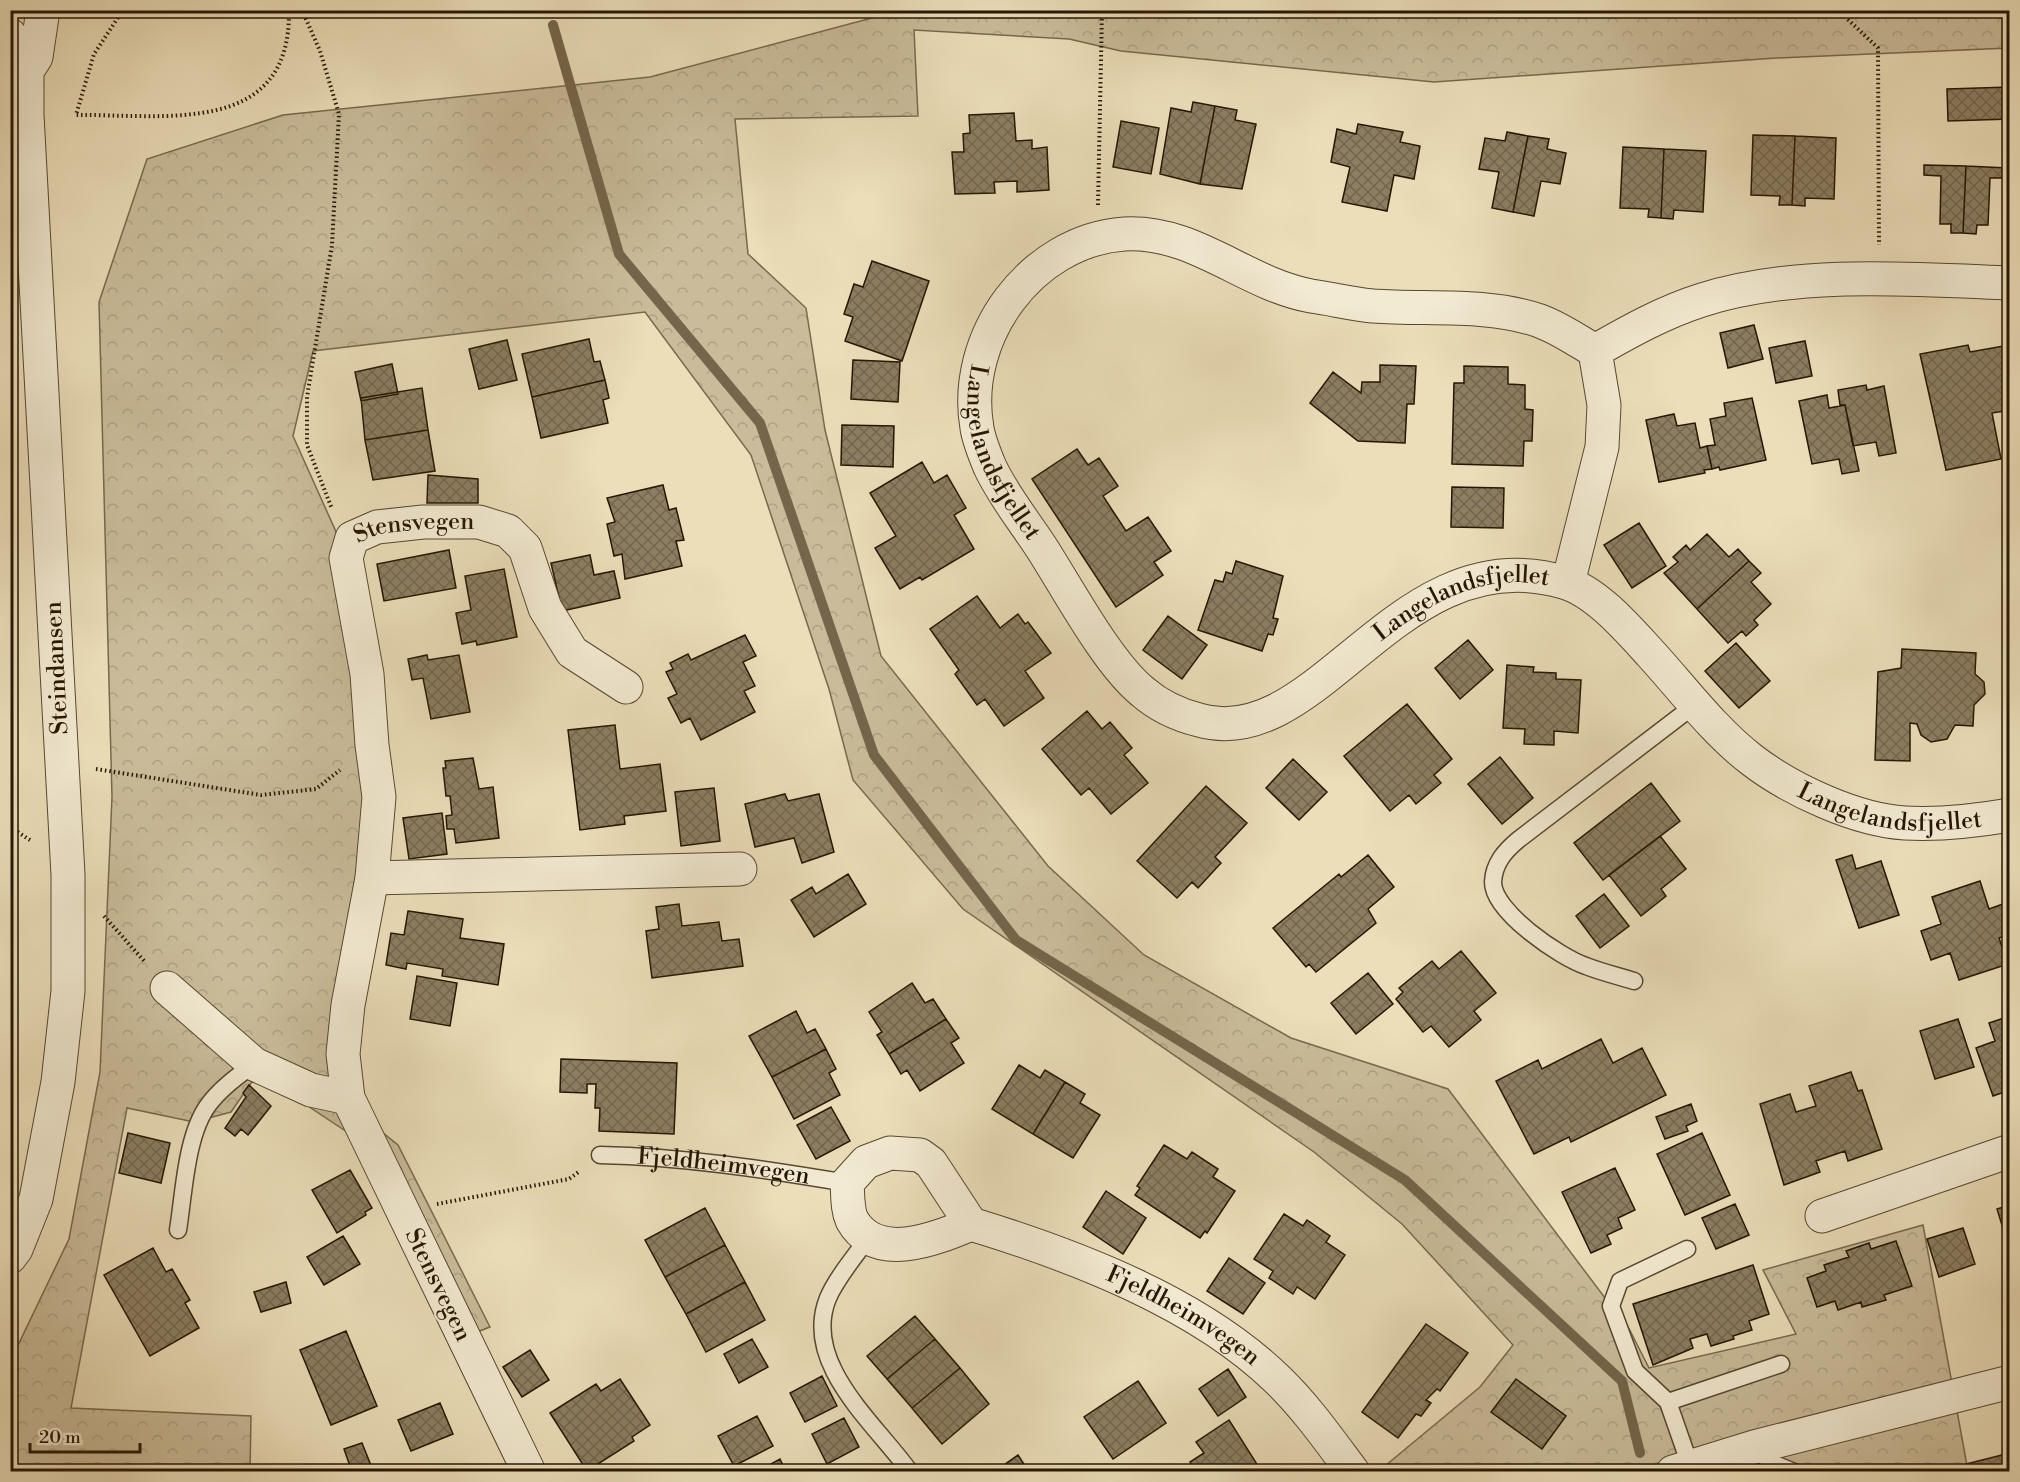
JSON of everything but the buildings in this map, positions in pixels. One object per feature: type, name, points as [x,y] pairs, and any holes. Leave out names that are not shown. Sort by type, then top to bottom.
[{"type":"street","name":"Steindansen","points":[[10,1257],[16,1249],[36,1199],[58,1082],[68,991],[68,875],[27,127],[27,71],[36,57],[43,10]]},
{"type":"street","name":"Steindansen","points":[[10,34],[16,58],[27,71]]},
{"type":"street","name":"Langelandsfjellet","points":[[1569,583],[1602,447],[1604,405],[1595,351],[1540,321],[1491,311],[1369,306],[1300,293],[1266,281],[1194,245],[1157,235],[1125,234],[1097,239],[1061,254],[1029,276],[1008,300],[991,330],[979,365],[974,401],[978,434],[992,471],[1115,662],[1142,692],[1172,711],[1203,722],[1234,724],[1267,714],[1307,692],[1389,624],[1437,594],[1480,579],[1525,575],[1569,583],[1616,616],[1749,758],[1791,786],[1843,808],[1900,823],[1963,823],[2010,815]]},
{"type":"street","points":[[1595,351],[1648,320],[1703,300],[1772,286],[1879,278],[2010,283]]},
{"type":"street","name":"Stensvegen","points":[[529,1472],[348,1098],[343,1054],[348,1005],[372,878],[379,797],[372,745],[367,674],[346,558],[352,538],[377,527],[423,522],[479,522],[508,531],[525,548],[545,608],[572,652],[626,687]]},
{"type":"street","points":[[372,878],[740,869]]},
{"type":"street","points":[[167,988],[254,1064],[311,1090],[348,1098]]},
{"type":"street","points":[[1822,1216],[2010,1150]]},
{"type":"street","points":[[890,1153],[920,1155],[931,1163],[947,1184],[971,1224],[927,1241],[899,1245],[885,1243],[869,1237],[852,1220],[847,1184],[861,1166],[878,1156],[890,1153]]},
{"type":"street","name":"Fjeldheimvegen","points":[[971,1224],[1022,1240],[1092,1268],[1144,1291],[1207,1325],[1276,1378],[1300,1402],[1353,1472]]},
{"type":"street","points":[[1681,1468],[1754,1447],[2010,1382]]},
{"type":"lane","points":[[1634,981],[1584,966],[1533,935],[1505,908],[1495,891],[1493,882],[1497,864],[1504,852],[1518,840],[1696,704]]},
{"type":"lane","points":[[178,1230],[195,1132],[208,1105],[230,1081],[254,1064]]},
{"type":"lane","name":"Fjeldheimvegen","points":[[600,1155],[728,1163],[847,1184]]},
{"type":"lane","points":[[869,1237],[828,1298],[825,1313],[826,1347],[831,1365],[850,1400],[910,1472]]},
{"type":"lane","points":[[1681,1468],[1668,1402],[1635,1371],[1611,1306],[1620,1281],[1687,1250]]},
{"type":"lane","points":[[1668,1402],[1781,1364]]},
{"type":"lane","points":[[1754,1447],[1772,1463],[1794,1472]]},
{"type":"path","points":[[123,10],[94,54],[76,115],[201,114],[230,108],[252,98],[273,76],[286,51],[289,10]]},
{"type":"path","points":[[302,10],[320,51],[339,114],[332,245],[307,397],[307,446],[328,502],[352,538]]},
{"type":"path","points":[[1097,239],[1102,10]]},
{"type":"path","points":[[1838,10],[1878,48],[1879,278]]},
{"type":"path","points":[[62,763],[261,795],[316,789],[372,745]]},
{"type":"path","points":[[10,827],[30,839]]},
{"type":"path","points":[[29,827],[30,851]]},
{"type":"path","points":[[406,1217],[444,1201],[569,1179],[600,1155]]},
{"type":"green space","points":[[898,11],[2009,11],[2009,48],[1776,58],[1434,82],[1121,51],[1069,39],[914,30],[918,116],[735,119],[748,254],[806,308],[825,430],[881,656],[1048,866],[1144,955],[1291,1038],[1448,1089],[1608,1302],[1615,1301],[1649,1368],[1796,1334],[1763,1270],[1923,1225],[1968,1471],[1379,1471],[1480,1387],[1513,1345],[1402,1224],[1314,1152],[963,909],[853,780],[829,689],[751,455],[645,312],[313,351],[293,436],[364,594],[369,757],[346,1103],[398,1145],[490,1327],[464,1337],[368,1146],[258,1073],[231,1112],[194,1122],[127,1108],[71,1408],[251,1416],[250,1471],[11,1471],[10,1362],[69,1239],[100,1072],[112,797],[99,302],[147,159],[283,115],[650,77]]},
{"type":"waterway","points":[[553,25],[619,254],[760,423],[874,755],[1016,940],[1405,1180],[1622,1381],[1640,1453]]}]
